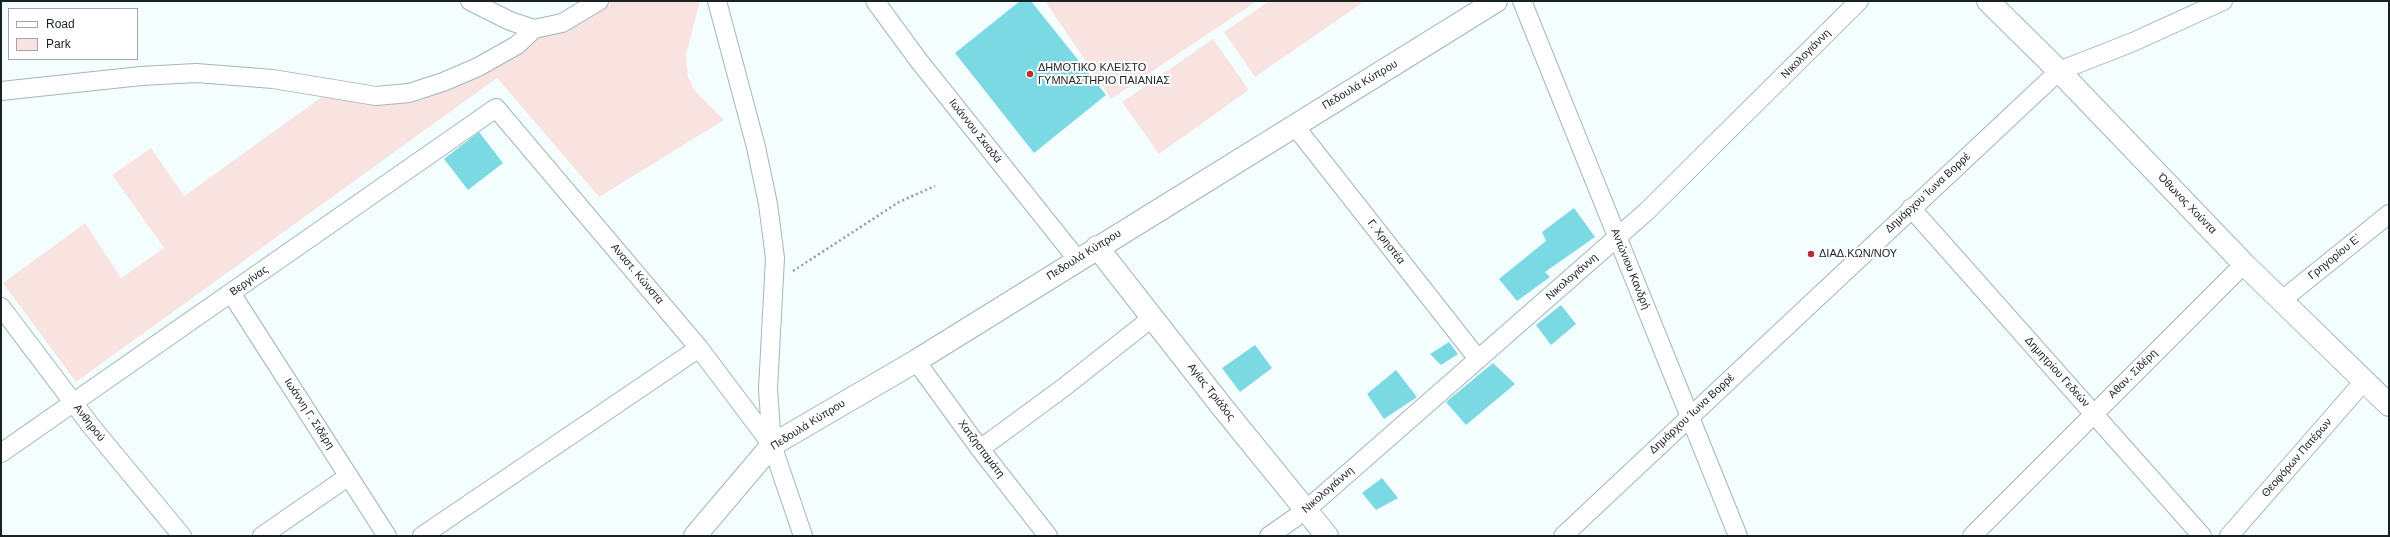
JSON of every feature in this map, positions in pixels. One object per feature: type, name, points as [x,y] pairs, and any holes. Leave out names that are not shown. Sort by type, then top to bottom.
[{"type":"street","points":[[470,1],[510,21],[534,29]]},
{"type":"street","points":[[1,91],[141,76],[196,73],[273,79],[376,96],[409,93],[443,82],[478,67],[517,45],[534,29],[562,22],[599,1]]},
{"type":"street","points":[[717,1],[756,147],[768,204],[776,258],[768,389],[772,445],[803,536]]},
{"type":"street","name":"Ιωάννου Σκιαδά","points":[[875,1],[919,61],[1077,259]]},
{"type":"street","name":"Πεδουλά Κύπρου","points":[[695,536],[772,445],[916,361],[1077,259],[1496,1]]},
{"type":"street","name":"Αντώνιου Κανδρή","points":[[1522,1],[1738,536]]},
{"type":"street","name":"Νικολογιάννη","points":[[1269,536],[1306,510],[1646,212],[1859,1]]},
{"type":"street","name":"Όθωνος Χούντα","points":[[1988,1],[2059,71],[2244,264],[2389,405]]},
{"type":"street","name":"Δημάρχου Ίωνα Βορρέ","points":[[1563,536],[1911,208],[2059,71],[2133,42],[2223,1]]},
{"type":"street","name":"Βεργίνας","points":[[1,453],[496,108]]},
{"type":"street","name":"Αναστ. Κώνστα","points":[[496,108],[699,348],[772,445]]},
{"type":"street","name":"Γ. Χρηστέα","points":[[1294,125],[1478,359]]},
{"type":"street","name":"Δημητρίου Γεδεών","points":[[1911,208],[2202,536]]},
{"type":"street","name":"Γρηγορίου Ε΄","points":[[2282,300],[2389,214]]},
{"type":"street","name":"Αγίας Τριάδος","points":[[1098,247],[1327,536]]},
{"type":"street","name":"Αθαν. Σιδέρη","points":[[1972,536],[2244,264]]},
{"type":"street","name":"Ιωάννη Γ. Σιδέρη","points":[[231,293],[387,536]]},
{"type":"street","name":"Ανθηρού","points":[[1,307],[73,403],[182,536]]},
{"type":"street","points":[[980,449],[1064,388],[1153,317]]},
{"type":"street","points":[[422,536],[699,348]]},
{"type":"street","name":"Χατζησταμάτη","points":[[916,361],[980,449],[1048,536]]},
{"type":"street","name":"Θεοφόρων Πατέρων","points":[[2229,536],[2365,380]]},
{"type":"street","points":[[262,536],[349,476]]},
{"type":"path","points":[[774,283],[899,202],[935,186]]},
{"type":"green space","points":[[608,1],[700,1],[686,55],[688,77],[695,91],[724,120],[599,197],[497,78],[76,382],[3,283],[85,223],[121,278],[164,248],[112,175],[151,148],[184,196],[326,94],[375,100],[473,72]]},
{"type":"green space","points":[[1045,1],[1257,1],[1111,99]]},
{"type":"green space","points":[[1269,1],[1365,1],[1255,77],[1224,32]]},
{"type":"green space","points":[[1213,39],[1249,90],[1159,154],[1122,102]]},
{"type":"building","name":"ΔΗΜΟΤΙΚΟ ΚΛΕΙΣΤΟ ΓΥΜΝΑΣΤΗΡΙΟ ΠΑΙΑΝΙΑΣ","points":[[1020,1],[1031,1],[1106,95],[1034,153],[955,53]]},
{"type":"building","points":[[479,132],[503,163],[468,190],[444,159]]},
{"type":"building","points":[[1574,208],[1595,237],[1545,272],[1550,277],[1517,301],[1499,279],[1546,241],[1542,232]]},
{"type":"building","points":[[1561,305],[1576,324],[1551,345],[1536,325]]},
{"type":"building","points":[[1449,342],[1458,354],[1441,365],[1430,354]]},
{"type":"building","points":[[1255,345],[1272,368],[1240,392],[1222,368]]},
{"type":"building","points":[[1493,363],[1515,384],[1466,425],[1446,402]]},
{"type":"building","points":[[1396,370],[1417,397],[1384,419],[1367,394]]},
{"type":"building","points":[[1382,478],[1398,498],[1376,510],[1362,493]]},
{"type":"place","name":"ΔΗΜΟΤΙΚΟ ΚΛΕΙΣΤΟ ΓΥΜΝΑΣΤΗΡΙΟ ΠΑΙΑΝΙΑΣ","points":[[1030,74]]},
{"type":"place","name":"ΔΙΑΔ.ΚΩΝ/ΝΟΥ","points":[[1811,254]]}]
